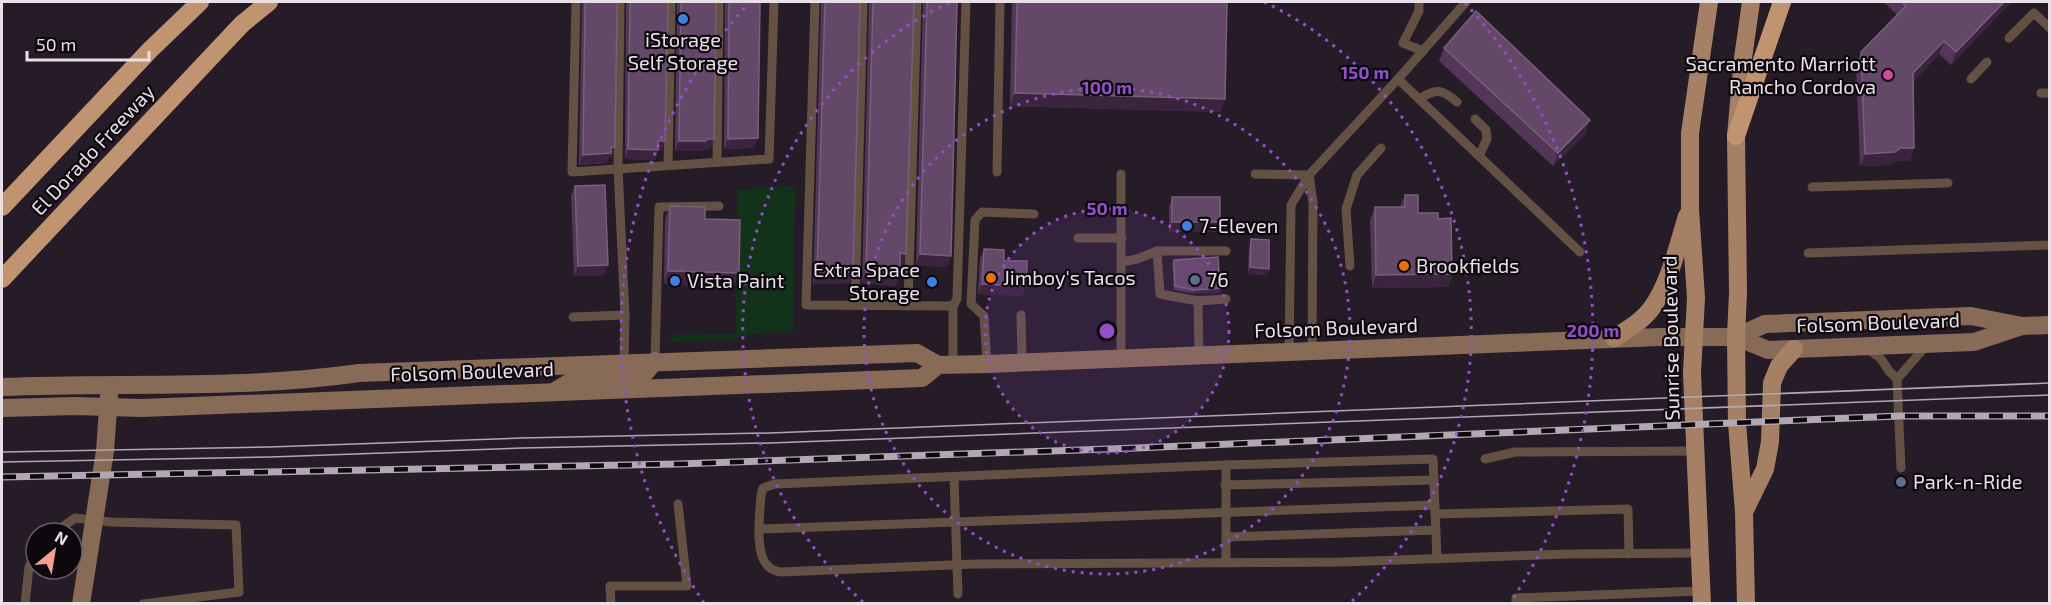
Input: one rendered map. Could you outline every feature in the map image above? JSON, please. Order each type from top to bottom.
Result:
[{"type":"highway","name":"El Dorado Freeway","points":[[2,207],[158,42],[200,2]]},
{"type":"highway","name":"El Dorado Freeway","points":[[2,279],[242,24],[269,2]]},
{"type":"highway","points":[[1736,136],[1782,2]]},
{"type":"main road","name":"Sunrise Boulevard","points":[[1701,597],[1692,373],[1696,298],[1690,209],[1690,133],[1708,2]]},
{"type":"main road","points":[[1746,603],[1744,512],[1737,423],[1736,136],[1751,2]]},
{"type":"main road","points":[[1614,338],[1651,310],[1662,289],[1690,209]]},
{"type":"main road","name":"Folsom Boulevard","points":[[655,361],[917,353],[946,365],[987,364],[1614,338],[1736,337],[1765,324],[1971,316],[2022,326],[2049,325]]},
{"type":"main road","name":"Folsom Boulevard","points":[[1736,337],[1768,350],[1929,344],[1974,342],[2022,326]]},
{"type":"main road","points":[[1744,512],[1765,469],[1770,442],[1772,383],[1779,366],[1794,349]]},
{"type":"main road","points":[[556,391],[577,378],[619,369],[644,374],[655,361]]},
{"type":"main road","name":"Folsom Boulevard","points":[[2,408],[73,406],[142,408],[922,378],[946,365]]},
{"type":"main road","name":"Folsom Boulevard","points":[[2,387],[320,379],[359,373],[619,369]]},
{"type":"main road","points":[[81,603],[105,451],[109,385]]},
{"type":"lane","points":[[576,2],[572,172],[769,159],[774,2]]},
{"type":"lane","points":[[619,369],[625,315],[618,168],[620,2]]},
{"type":"lane","points":[[668,165],[671,2]]},
{"type":"lane","points":[[717,162],[719,2]]},
{"type":"lane","points":[[815,2],[806,305],[953,306]]},
{"type":"lane","points":[[855,305],[863,2]]},
{"type":"lane","points":[[908,306],[917,2]]},
{"type":"lane","points":[[946,365],[953,306],[958,292],[966,2]]},
{"type":"lane","points":[[997,172],[1000,2]]},
{"type":"lane","points":[[1419,2],[1419,11],[1403,43],[1423,51]]},
{"type":"lane","points":[[1289,353],[1291,205],[1309,176],[1466,2]]},
{"type":"lane","points":[[2009,38],[2034,13],[2049,28]]},
{"type":"lane","points":[[1971,79],[1987,62]]},
{"type":"lane","points":[[1398,79],[1580,252]]},
{"type":"lane","points":[[1419,99],[1437,91],[1446,92],[1457,102]]},
{"type":"lane","points":[[1475,118],[1486,130],[1487,139],[1479,156]]},
{"type":"lane","points":[[1350,266],[1346,209],[1356,176],[1381,148]]},
{"type":"lane","points":[[1120,359],[1121,174]]},
{"type":"lane","points":[[1255,174],[1309,176]]},
{"type":"lane","points":[[1309,176],[1313,202],[1312,352]]},
{"type":"lane","points":[[1812,187],[1948,183]]},
{"type":"lane","points":[[655,361],[659,207],[719,206]]},
{"type":"lane","points":[[987,364],[984,316],[971,304],[976,216],[982,212],[1034,214]]},
{"type":"lane","points":[[1078,238],[1122,238]]},
{"type":"lane","points":[[1808,253],[2049,245]]},
{"type":"lane","points":[[1122,262],[1157,251],[1226,251]]},
{"type":"lane","points":[[1157,251],[1160,294],[1198,301],[1226,299]]},
{"type":"lane","points":[[1198,301],[1199,356]]},
{"type":"lane","points":[[573,317],[625,315]]},
{"type":"lane","points":[[1021,315],[1022,363]]},
{"type":"lane","points":[[1900,468],[1898,379],[1929,344]]},
{"type":"lane","points":[[1863,346],[1881,359],[1898,379]]},
{"type":"lane","points":[[1485,459],[1515,452],[1695,451]]},
{"type":"lane","points":[[1437,559],[1433,459],[1226,465],[775,484],[763,488],[760,495],[759,546],[763,560],[769,568],[780,572],[957,565],[1226,563],[1437,559],[1629,554],[1700,554]]},
{"type":"lane","points":[[1226,465],[1226,563]]},
{"type":"lane","points":[[954,477],[958,594]]},
{"type":"lane","points":[[1225,485],[1434,480]]},
{"type":"lane","points":[[611,603],[610,586],[687,586],[678,504]]},
{"type":"lane","points":[[760,529],[1227,511],[1628,509],[1629,554]]},
{"type":"lane","points":[[71,521],[75,518],[111,522],[236,525],[240,592],[203,600],[149,603]]},
{"type":"lane","points":[[1227,537],[1436,530]]},
{"type":"lane","points":[[25,603],[27,581]]},
{"type":"lane","points":[[1516,603],[1516,598],[1701,597]]},
{"type":"green space","points":[[795,186],[793,332],[748,334],[735,339],[671,342],[672,335],[736,334],[737,190]]},
{"type":"building","points":[[585,2],[617,2],[615,148],[611,147],[611,153],[583,155]]},
{"type":"building","points":[[630,2],[668,2],[665,141],[658,141],[658,150],[628,149]]},
{"type":"building","points":[[681,2],[716,2],[714,139],[706,141],[679,141]]},
{"type":"building","points":[[729,2],[760,2],[758,138],[728,139]]},
{"type":"building","points":[[825,2],[860,2],[853,272],[817,273]]},
{"type":"building","points":[[873,2],[914,2],[906,254],[900,253],[900,275],[866,272]]},
{"type":"building","points":[[927,2],[957,2],[951,256],[920,254]]},
{"type":"building","points":[[1017,2],[1227,2],[1225,99],[1015,93]]},
{"type":"building","name":"Sacramento Marriott Rancho Cordova","points":[[1902,2],[2004,2],[1956,52],[1944,41],[1913,73],[1914,148],[1865,154],[1861,52],[1906,6]]},
{"type":"building","points":[[1476,11],[1590,120],[1558,153],[1444,48]]},
{"type":"building","points":[[605,185],[608,265],[578,266],[575,186]]},
{"type":"building","points":[[1405,195],[1418,195],[1418,213],[1438,213],[1438,219],[1451,218],[1452,274],[1376,275],[1375,207],[1405,207]]},
{"type":"building","points":[[1172,197],[1220,197],[1220,222],[1172,222]]},
{"type":"building","points":[[670,206],[705,207],[705,219],[740,220],[739,273],[668,271]]},
{"type":"building","points":[[1251,239],[1269,240],[1269,269],[1250,267]]},
{"type":"building","points":[[984,249],[1004,250],[1004,261],[1027,261],[1026,286],[982,284]]},
{"type":"building","points":[[1218,257],[1220,288],[1194,290],[1175,286],[1174,260]]},
{"type":"tram line","points":[[2,452],[770,433],[2050,383]]},
{"type":"tram line","points":[[2,462],[770,443],[2050,395]]},
{"type":"railway","points":[[2,477],[678,464],[1136,448],[1899,416],[2050,416]]},
{"type":"place","name":"iStorage Self Storage","points":[[683,19]]},
{"type":"place","name":"Sacramento Marriott Rancho Cordova","points":[[1888,75]]},
{"type":"place","name":"7-Eleven","points":[[1187,226]]},
{"type":"place","name":"Brookfields","points":[[1404,266]]},
{"type":"place","name":"Jimboy's Tacos","points":[[991,278]]},
{"type":"place","name":"76","points":[[1195,280]]},
{"type":"place","name":"Vista Paint","points":[[675,281]]},
{"type":"place","name":"Extra Space Storage","points":[[932,282]]},
{"type":"place","name":"Park-n-Ride","points":[[1901,482]]}]
